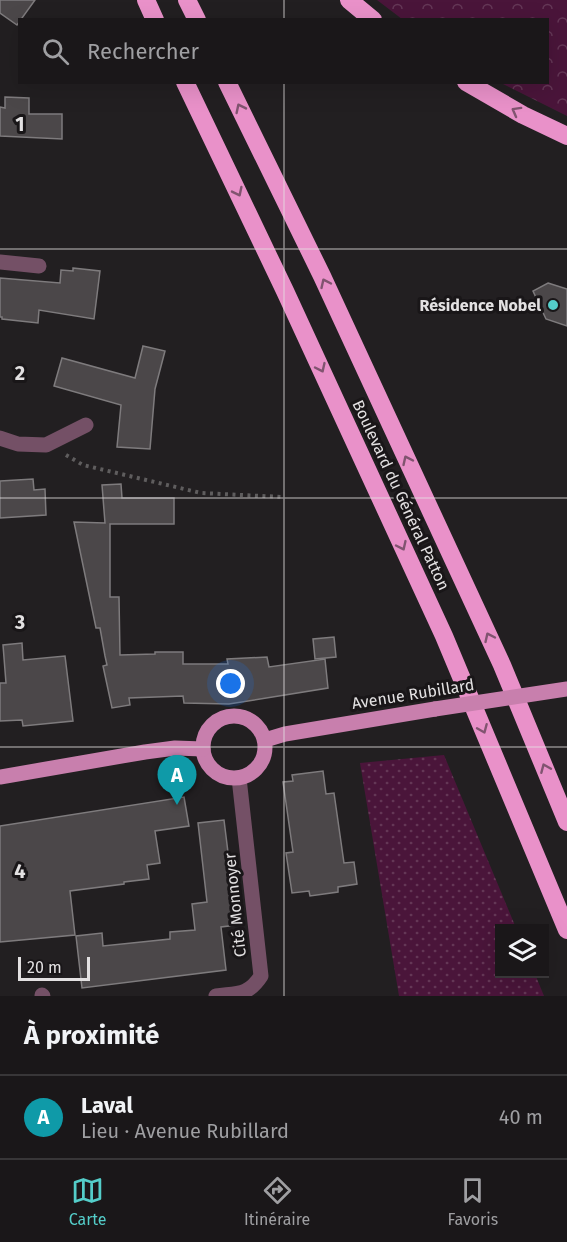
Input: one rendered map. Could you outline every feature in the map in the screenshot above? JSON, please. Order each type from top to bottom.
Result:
[{"type":"highway","points":[[146,0],[154,18]]},
{"type":"highway","points":[[187,0],[196,18]]},
{"type":"highway","points":[[349,0],[371,18]]},
{"type":"highway","name":"Boulevard du Général Patton","points":[[186,84],[285,291],[444,636],[567,930]]},
{"type":"highway","name":"Boulevard du Général Patton","points":[[228,84],[327,287],[497,655],[567,822]]},
{"type":"highway","points":[[469,84],[523,115],[567,136]]},
{"type":"main road","name":"Avenue Rubillard","points":[[265,740],[285,734],[353,722],[567,689]]},
{"type":"main road","points":[[225,717],[245,717],[254,722],[261,730],[265,740],[266,751],[257,769],[239,778],[228,778],[210,768],[202,748],[208,729],[215,721],[225,717]]},
{"type":"main road","points":[[0,777],[155,751],[202,748]]},
{"type":"street","points":[[0,262],[39,266]]},
{"type":"street","points":[[0,438],[18,444],[46,445],[86,425]]},
{"type":"street","name":"Cité Monnoyer","points":[[216,996],[242,993],[254,987],[261,976],[239,778]]},
{"type":"path","points":[[46,445],[83,465],[201,493],[283,496]]},
{"type":"green space","points":[[377,0],[567,0],[567,116],[503,84],[549,84],[549,18],[401,18]]},
{"type":"green space","points":[[444,755],[514,924],[495,924],[495,978],[537,978],[544,996],[399,996],[360,763]]},
{"type":"building","points":[[0,0],[35,0],[22,18],[18,18],[17,25],[0,13]]},
{"type":"building","points":[[5,97],[29,98],[29,114],[62,114],[62,139],[0,136],[0,107],[5,108]]},
{"type":"building","points":[[73,268],[100,271],[94,319],[39,310],[38,323],[0,317],[0,278],[60,283],[61,270],[73,271]]},
{"type":"building","name":"Résidence Nobel","points":[[548,283],[567,289],[567,326],[546,319],[533,291]]},
{"type":"building","points":[[143,346],[165,351],[155,389],[150,449],[117,447],[121,405],[54,386],[62,358],[135,378]]},
{"type":"building","points":[[33,479],[34,490],[45,489],[46,515],[0,518],[0,481]]},
{"type":"building","points":[[121,484],[122,498],[174,498],[174,524],[110,524],[110,597],[119,597],[120,655],[183,652],[183,664],[228,664],[227,659],[267,657],[269,667],[325,659],[328,688],[229,704],[184,703],[183,696],[129,698],[130,705],[112,708],[103,666],[107,665],[100,628],[96,628],[74,522],[105,523],[102,485]]},
{"type":"building","points":[[334,637],[336,657],[315,659],[313,639]]},
{"type":"building","points":[[22,643],[23,660],[65,656],[73,721],[23,726],[22,720],[0,721],[0,683],[6,683],[3,645]]},
{"type":"building","points":[[323,771],[326,794],[334,793],[344,863],[354,862],[357,884],[338,887],[338,892],[310,896],[309,891],[292,893],[286,853],[293,852],[283,782],[293,781],[292,775]]},
{"type":"building","points":[[184,797],[189,826],[155,831],[160,863],[147,865],[149,879],[70,891],[75,935],[0,942],[0,826]]},
{"type":"building","points":[[224,820],[237,925],[221,927],[226,970],[82,988],[76,936],[102,933],[103,946],[170,939],[170,932],[195,930],[192,904],[207,902],[198,823]]},
{"type":"place","name":"Résidence Nobel","points":[[553,305]]},
{"type":"place","name":"Laval","points":[[177,805]]}]
